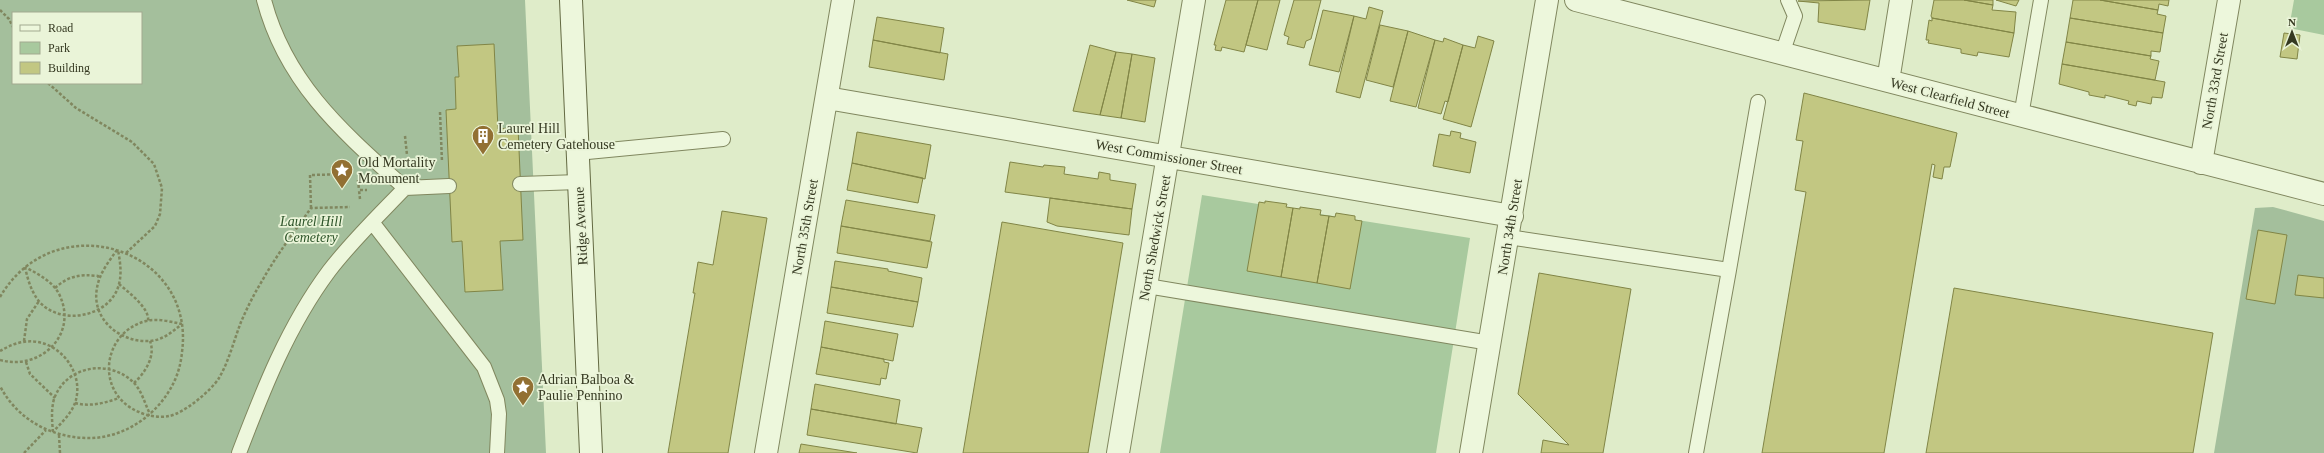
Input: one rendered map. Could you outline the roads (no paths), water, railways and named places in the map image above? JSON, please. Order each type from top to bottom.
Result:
[{"type":"street","name":"Ridge Avenue","points":[[570,0],[591,453]]},
{"type":"street","name":"North 35th Street","points":[[766,453],[843,0]]},
{"type":"street","name":"North Shedwick Street","points":[[1118,453],[1169,157],[1194,0]]},
{"type":"street","name":"North 34th Street","points":[[1471,453],[1512,216],[1547,0]]},
{"type":"street","name":"West Clearfield Street","points":[[1576,0],[2324,194]]},
{"type":"street","points":[[1888,81],[1901,0]]},
{"type":"street","name":"North 33rd Street","points":[[2201,163],[2229,0]]},
{"type":"street","name":"West Commissioner Street","points":[[827,98],[1512,216]]},
{"type":"lane","points":[[264,0],[284,52],[306,89],[344,132],[405,188]]},
{"type":"lane","points":[[1782,54],[1795,16],[1788,0]]},
{"type":"lane","points":[[2021,116],[2041,0]]},
{"type":"lane","points":[[1696,453],[1758,102]]},
{"type":"lane","points":[[577,153],[723,139]]},
{"type":"lane","points":[[520,184],[579,182]]},
{"type":"lane","points":[[239,453],[272,371],[300,317],[329,272],[372,222],[405,188],[446,186]]},
{"type":"lane","points":[[372,222],[484,367],[497,400],[499,414],[497,453]]},
{"type":"lane","points":[[1508,237],[1729,270]]},
{"type":"lane","points":[[1147,286],[1490,343]]},
{"type":"place","name":"Laurel Hill Cemetery Gatehouse","points":[[483,156]]},
{"type":"place","name":"Old Mortality Monument","points":[[342,190]]},
{"type":"place","name":"Adrian Balboa & Paulie Pennino","points":[[523,406]]},
{"type":"park label","name":"Laurel Hill Cemetery","points":[[311,230]]}]
